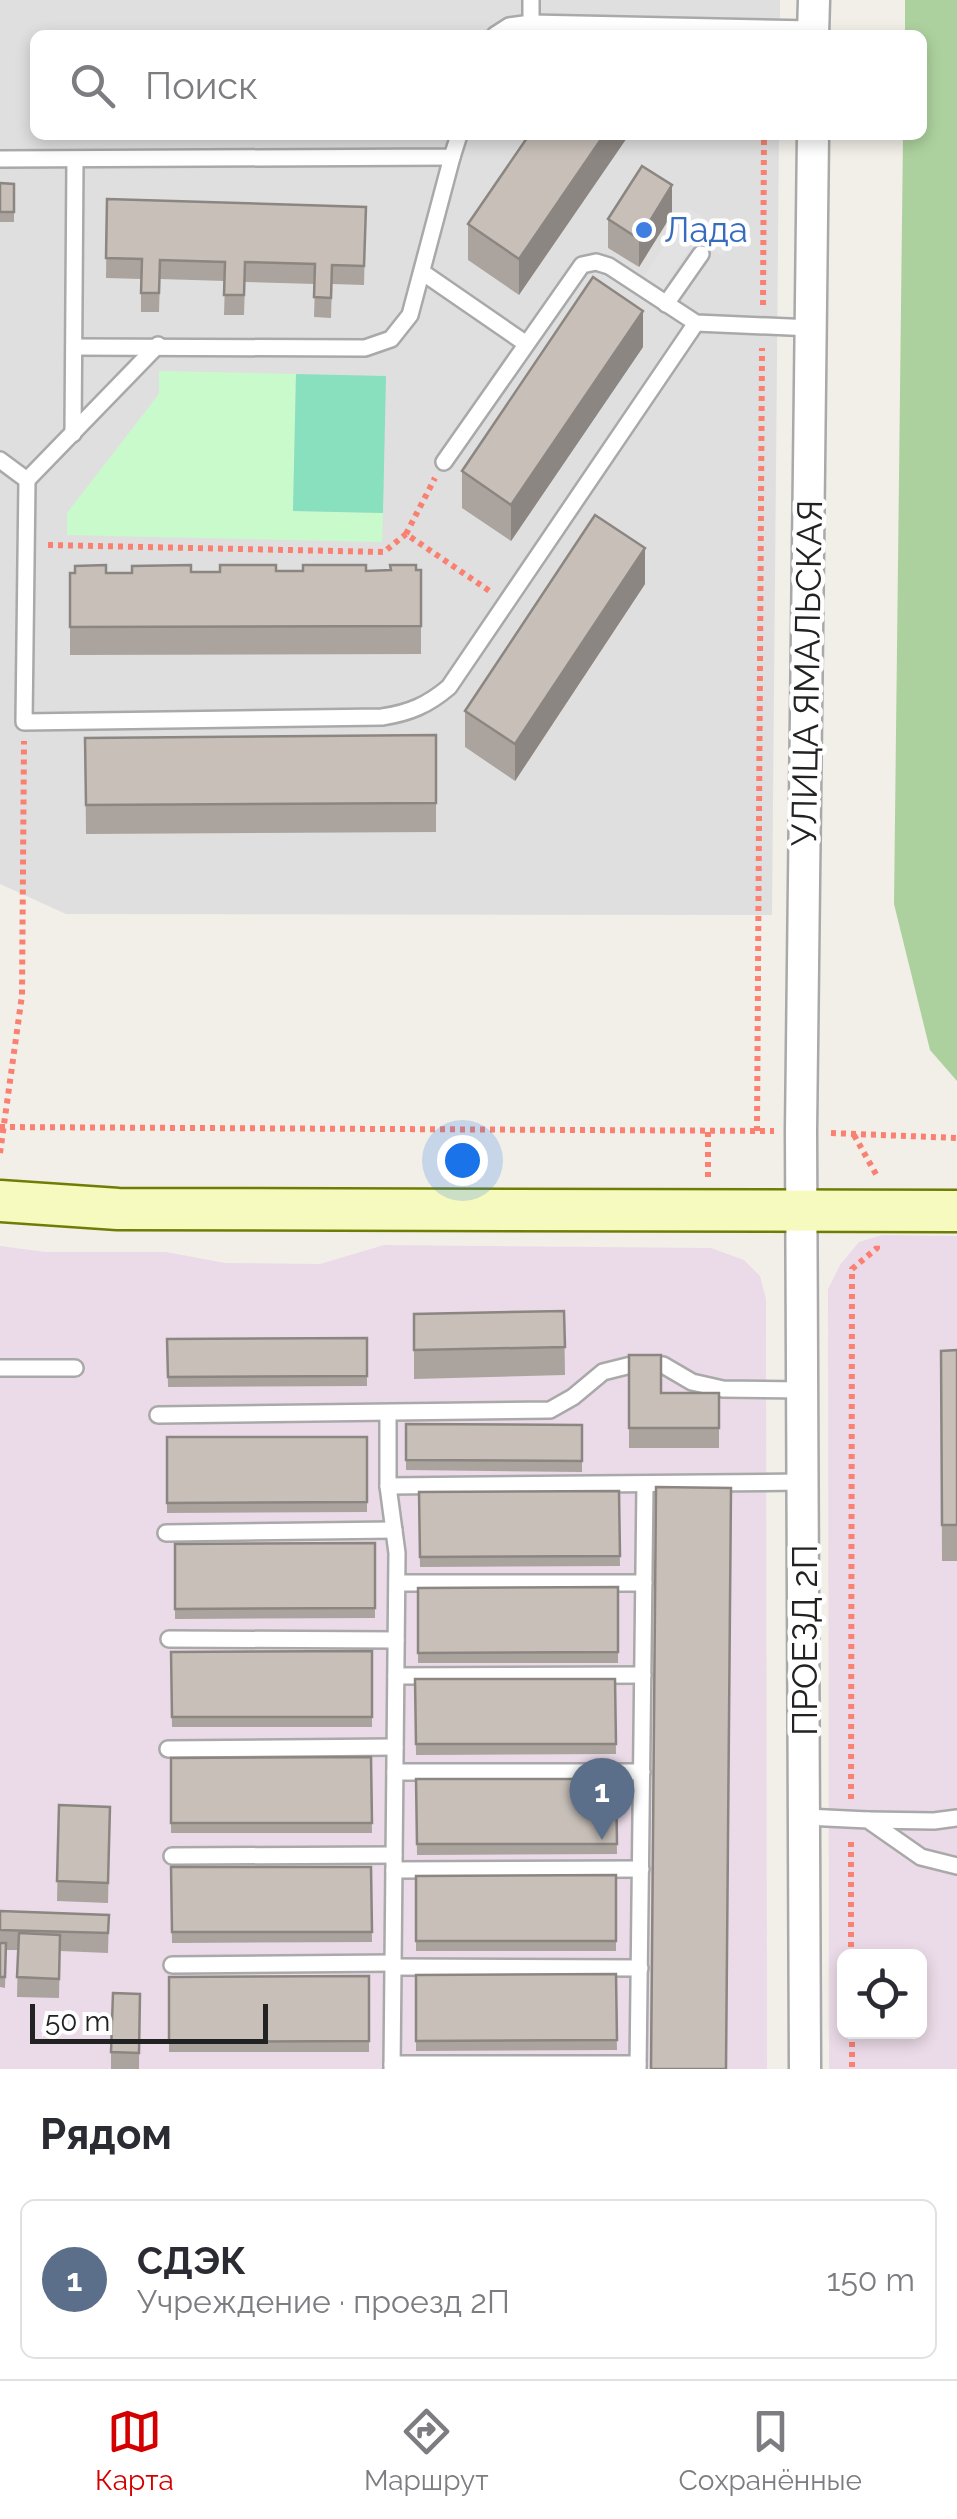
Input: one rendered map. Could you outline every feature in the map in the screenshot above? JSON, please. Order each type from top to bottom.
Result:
[{"type":"main road","points":[[0,1201],[118,1209],[957,1211]]},
{"type":"street","name":"УЛИЦА ЯМАЛЬСКАЯ","points":[[803,1210],[800,1132],[813,140]]},
{"type":"street","name":"ПРОЕЗД 2П","points":[[803,1210],[805,2069]]},
{"type":"lane","points":[[531,0],[531,23]]},
{"type":"lane","points":[[503,30],[531,23],[814,21]]},
{"type":"lane","points":[[74,347],[365,348],[390,338],[410,315],[457,140]]},
{"type":"lane","points":[[0,158],[452,157]]},
{"type":"lane","points":[[73,434],[75,160]]},
{"type":"lane","points":[[666,304],[701,254]]},
{"type":"lane","points":[[444,462],[582,264],[596,262],[609,266],[696,323],[812,328]]},
{"type":"lane","points":[[422,272],[526,342]]},
{"type":"lane","points":[[158,345],[28,480],[24,722],[382,717],[407,713],[431,703],[449,687],[696,323]]},
{"type":"lane","points":[[0,460],[28,480]]},
{"type":"lane","points":[[158,1414],[550,1410],[603,1372],[631,1365],[663,1365],[692,1382],[723,1389],[803,1390]]},
{"type":"lane","points":[[0,1368],[75,1368]]},
{"type":"lane","points":[[388,1413],[388,1486],[397,1583],[392,2067],[638,2067],[645,1484]]},
{"type":"lane","points":[[388,1486],[804,1482]]},
{"type":"lane","points":[[166,1534],[394,1530]]},
{"type":"lane","points":[[397,1583],[644,1583]]},
{"type":"lane","points":[[169,1640],[396,1640]]},
{"type":"lane","points":[[396,1676],[643,1675]]},
{"type":"lane","points":[[168,1749],[395,1747]]},
{"type":"lane","points":[[395,1772],[642,1772]]},
{"type":"lane","points":[[806,1817],[957,1818]]},
{"type":"lane","points":[[868,1820],[921,1857],[957,1866]]},
{"type":"lane","points":[[172,1856],[641,1869]]},
{"type":"lane","points":[[172,1964],[640,1968]]},
{"type":"path","points":[[2,1128],[757,1132],[764,140]]},
{"type":"path","points":[[26,545],[384,552],[406,534],[444,462]]},
{"type":"path","points":[[406,534],[508,602]]},
{"type":"path","points":[[0,1153],[22,995],[24,722]]},
{"type":"path","points":[[853,1134],[957,1138]]},
{"type":"path","points":[[851,1949],[852,1269]]},
{"type":"path","points":[[852,2039],[852,2069]]},
{"type":"shaded area","points":[[0,0],[780,0],[780,30],[30,30],[30,140],[779,140],[772,915],[66,914],[0,884]]},
{"type":"shaded area","points":[[690,209],[734,238],[722,256],[696,239],[663,289],[644,276]]},
{"type":"shaded area","points":[[882,1235],[957,1236],[957,2069],[829,2069],[828,1289],[840,1265],[859,1242]]},
{"type":"shaded area","points":[[384,1245],[711,1248],[744,1260],[760,1276],[766,1299],[767,2069],[0,2069],[0,1246],[46,1252],[166,1252],[225,1263],[320,1264]]},
{"type":"green space","points":[[905,0],[957,0],[957,1081],[930,1050],[894,904],[903,140],[927,140],[927,30],[905,30]]},
{"type":"green space","points":[[159,371],[296,374],[293,511],[383,513],[382,542],[67,535],[67,513],[159,394]]},
{"type":"green space","points":[[296,374],[386,376],[383,513],[293,511]]},
{"type":"building","points":[[526,140],[601,140],[519,259],[468,224]]},
{"type":"building","points":[[642,166],[672,185],[639,239],[608,219]]},
{"type":"building","points":[[0,183],[14,184],[14,212],[0,212]]},
{"type":"building","points":[[107,199],[366,207],[364,266],[332,265],[331,298],[314,297],[315,264],[245,262],[244,295],[224,295],[225,262],[160,260],[159,293],[141,293],[142,259],[106,258]]},
{"type":"building","points":[[593,277],[643,311],[511,505],[462,471]]},
{"type":"building","points":[[595,515],[645,548],[515,744],[465,711]]},
{"type":"building","points":[[106,565],[106,573],[132,573],[132,566],[191,565],[191,572],[220,572],[220,565],[276,565],[276,571],[303,571],[303,565],[366,565],[366,571],[391,570],[390,565],[416,565],[416,570],[421,570],[421,626],[70,627],[70,573],[75,573],[75,566]]},
{"type":"building","points":[[436,735],[436,803],[86,805],[85,738]]},
{"type":"building","points":[[564,1311],[565,1347],[414,1350],[414,1314]]},
{"type":"building","points":[[367,1338],[367,1376],[168,1377],[167,1339]]},
{"type":"building","points":[[957,1350],[957,1525],[942,1525],[941,1351]]},
{"type":"building","points":[[629,1355],[661,1355],[661,1393],[719,1393],[719,1428],[629,1428]]},
{"type":"building","points":[[406,1424],[582,1425],[582,1461],[406,1460]]},
{"type":"building","points":[[167,1437],[367,1437],[367,1502],[167,1503]]},
{"type":"building","points":[[656,1487],[731,1488],[726,2069],[651,2069]]},
{"type":"building","points":[[619,1491],[620,1556],[420,1557],[419,1492]]},
{"type":"building","points":[[375,1543],[375,1608],[175,1609],[175,1544]]},
{"type":"building","points":[[618,1587],[618,1652],[418,1653],[418,1588]]},
{"type":"building","points":[[372,1651],[372,1717],[172,1717],[171,1652]]},
{"type":"building","points":[[415,1679],[615,1679],[616,1744],[416,1744]]},
{"type":"building","points":[[371,1757],[372,1823],[171,1823],[171,1758]]},
{"type":"building","points":[[416,1779],[616,1779],[617,1844],[417,1844]]},
{"type":"building","points":[[59,1805],[110,1807],[108,1883],[57,1881]]},
{"type":"building","points":[[171,1867],[371,1867],[372,1932],[172,1932]]},
{"type":"building","points":[[616,1875],[616,1941],[416,1941],[416,1876]]},
{"type":"building","points":[[0,1911],[109,1915],[108,1933],[0,1930]]},
{"type":"building","points":[[19,1933],[60,1935],[59,1979],[17,1977]]},
{"type":"building","points":[[0,1943],[6,1943],[5,1977],[0,1977]]},
{"type":"building","points":[[616,1974],[617,2040],[416,2041],[416,1975]]},
{"type":"building","points":[[369,1976],[369,2041],[169,2042],[169,1977]]},
{"type":"building","points":[[113,1993],[140,1994],[139,2053],[111,2052]]},
{"type":"place","name":"Лада","points":[[644,230]]},
{"type":"place","name":"СДЭК","points":[[602,1840]]}]
